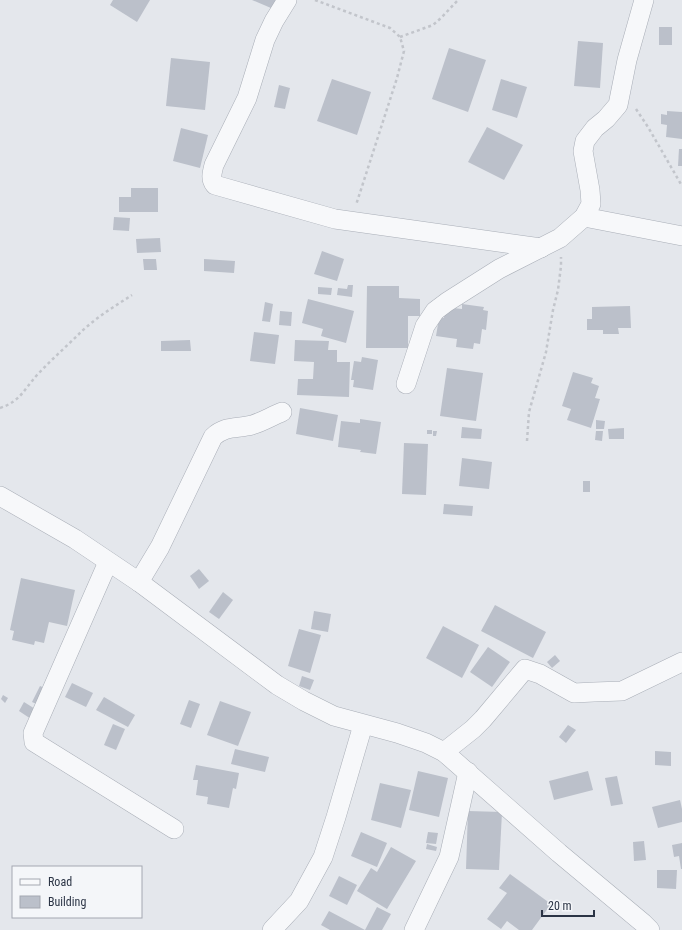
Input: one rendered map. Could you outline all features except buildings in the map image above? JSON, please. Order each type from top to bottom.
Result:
[{"type":"street","points":[[287,0],[274,21],[265,40],[247,98],[214,165],[212,175],[213,181],[216,185],[335,219],[541,248]]},
{"type":"street","points":[[406,384],[425,326],[435,311],[500,269],[560,238],[584,217],[591,204],[583,151],[585,141],[595,128],[606,119],[618,105],[627,60],[644,0]]},
{"type":"street","points":[[584,217],[682,236]]},
{"type":"street","points":[[139,582],[160,547],[213,437],[219,431],[252,425],[282,412]]},
{"type":"street","points":[[0,496],[75,540],[139,582],[276,685],[304,702],[334,716],[397,733],[426,743],[444,752],[650,930]]},
{"type":"street","points":[[108,562],[33,733],[34,742],[174,829]]},
{"type":"street","points":[[444,752],[483,719],[525,669],[540,674],[574,693],[622,691],[682,662]]},
{"type":"street","points":[[272,930],[299,901],[323,857],[363,725]]},
{"type":"street","points":[[414,930],[449,857],[468,772]]},
{"type":"path","points":[[315,0],[390,28],[400,37],[404,51],[397,78],[351,221]]},
{"type":"path","points":[[400,37],[433,25],[458,0]]},
{"type":"path","points":[[621,90],[641,116],[682,186]]},
{"type":"path","points":[[527,441],[529,412],[546,352],[558,290],[561,266],[560,238]]},
{"type":"path","points":[[0,408],[19,398],[37,375],[84,330],[132,294]]}]
